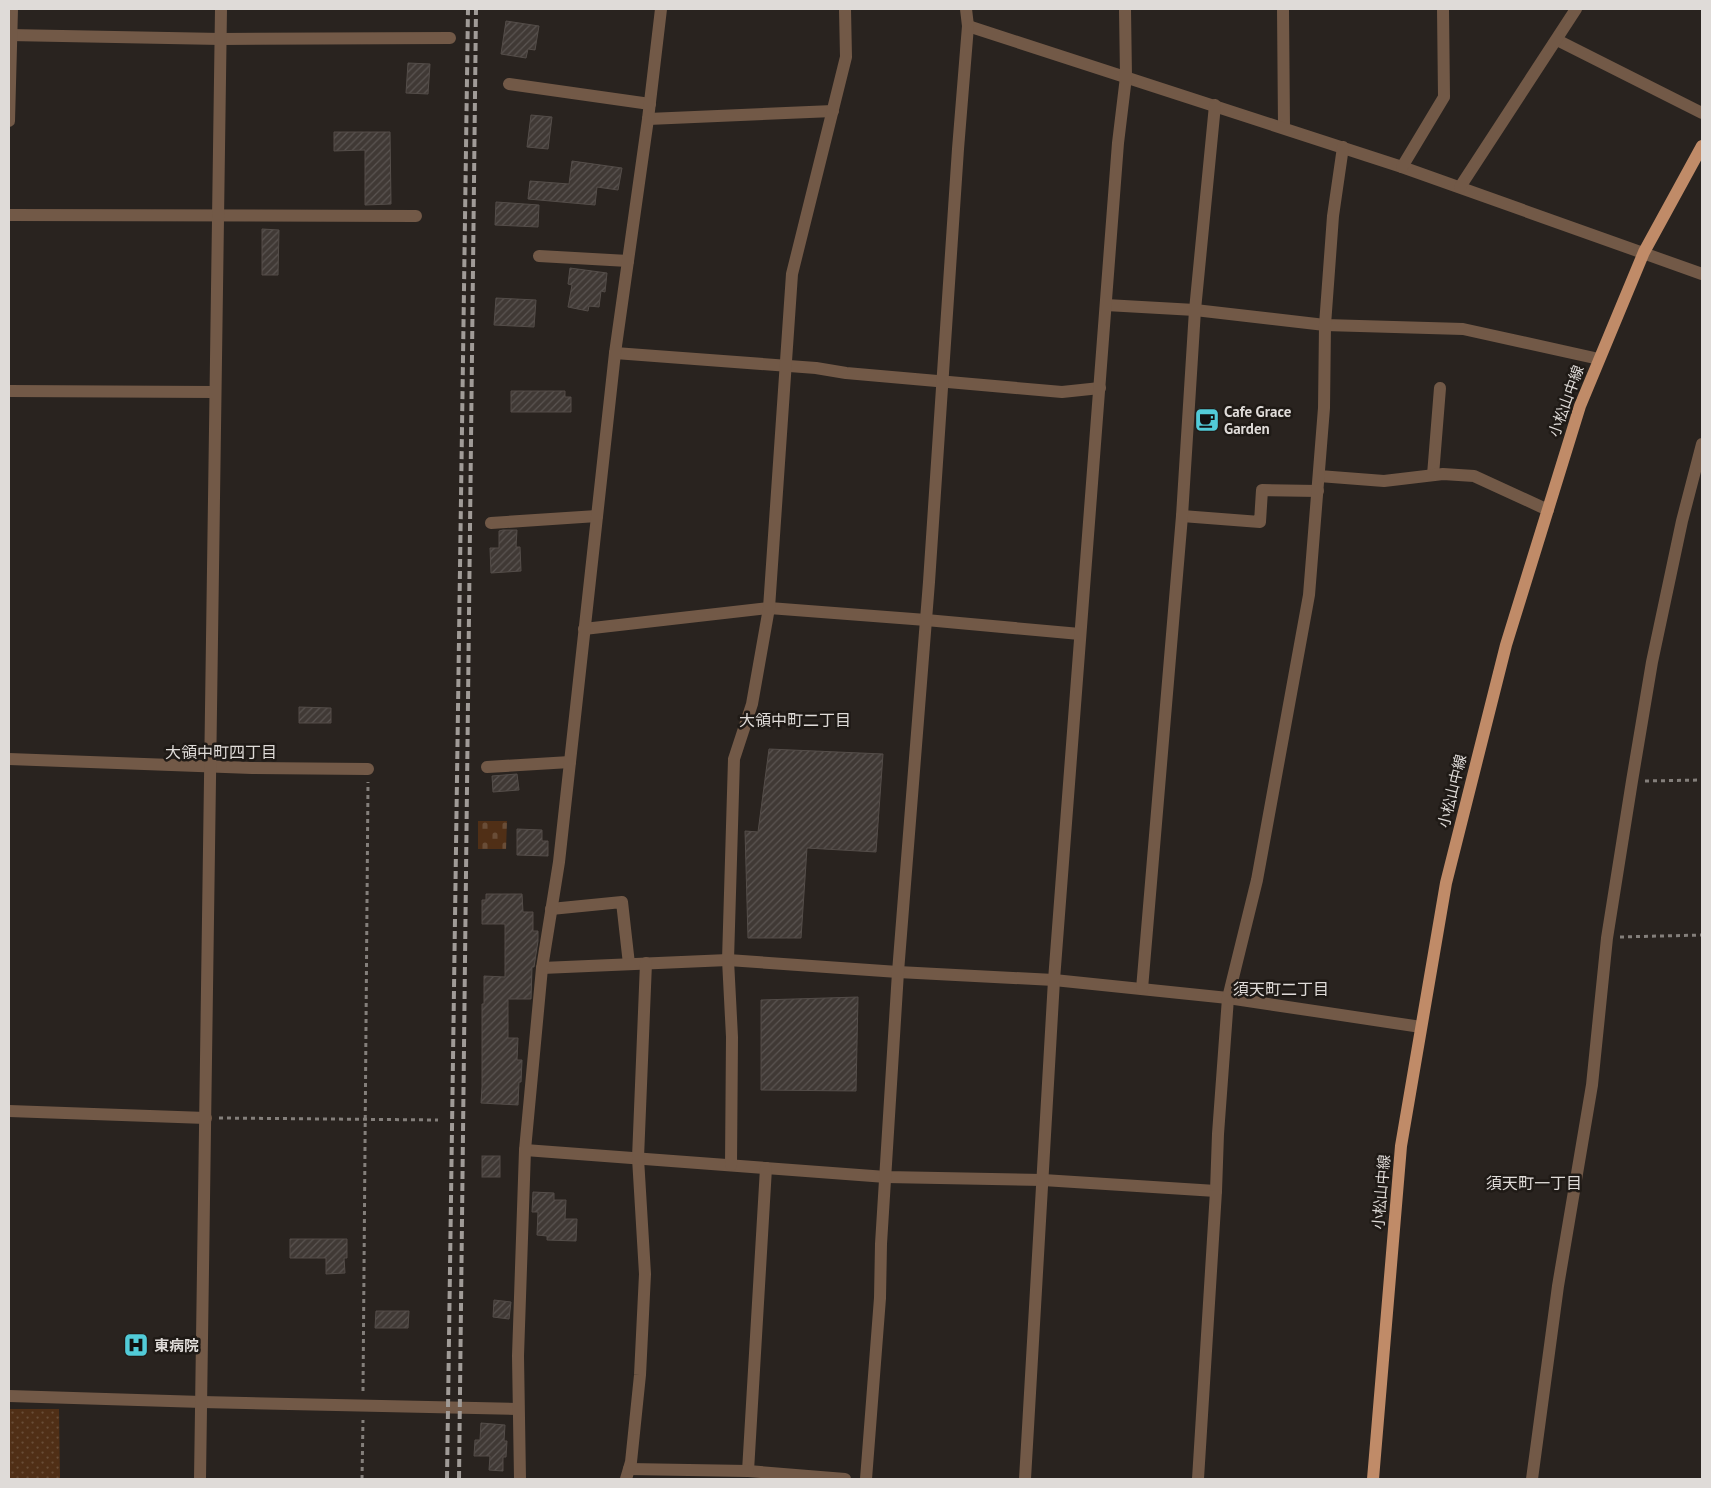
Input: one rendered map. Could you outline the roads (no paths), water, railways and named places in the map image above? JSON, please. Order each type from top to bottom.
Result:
[{"type":"main road","name":"小松山中線","points":[[1373,1479],[1401,1146],[1446,883],[1506,645],[1580,406],[1644,252],[1702,146]]},
{"type":"street","points":[[9,121],[12,9]]},
{"type":"street","points":[[200,1479],[221,9]]},
{"type":"street","points":[[520,1479],[518,1356],[525,1150],[542,968],[559,862],[615,353],[648,119],[661,9]]},
{"type":"street","points":[[732,1165],[732,1037],[728,960],[734,759],[752,704],[769,608],[792,274],[846,57],[845,9]]},
{"type":"street","points":[[866,1479],[880,1298],[881,1244],[898,972],[926,620],[968,26],[966,9]]},
{"type":"street","points":[[1025,1479],[1054,980],[1118,143],[1126,77],[1125,9]]},
{"type":"street","points":[[1283,9],[1284,127]]},
{"type":"street","points":[[1402,167],[1444,97],[1444,9]]},
{"type":"street","points":[[1460,187],[1576,9]]},
{"type":"street","points":[[968,26],[1284,127],[1460,187],[1702,274]]},
{"type":"street","points":[[10,35],[221,39],[450,38]]},
{"type":"street","points":[[1557,40],[1702,114]]},
{"type":"street","points":[[509,84],[650,104]]},
{"type":"street","points":[[1142,989],[1182,516],[1195,310],[1215,105]]},
{"type":"street","points":[[648,119],[833,111]]},
{"type":"street","points":[[1198,1479],[1218,1134],[1228,998],[1257,880],[1309,594],[1324,408],[1325,325],[1333,216],[1343,147]]},
{"type":"street","points":[[9,215],[416,216]]},
{"type":"street","points":[[539,256],[628,261]]},
{"type":"street","points":[[1106,304],[1195,310],[1325,325],[1463,329],[1599,359]]},
{"type":"street","points":[[615,353],[1062,392],[1100,388]]},
{"type":"street","points":[[1433,475],[1440,388]]},
{"type":"street","points":[[9,391],[215,392]]},
{"type":"street","points":[[1532,1479],[1558,1286],[1592,1085],[1607,938],[1632,781],[1652,662],[1682,521],[1702,444]]},
{"type":"street","points":[[1319,476],[1384,481],[1443,474],[1474,476],[1548,510]]},
{"type":"street","points":[[1182,516],[1260,522],[1262,490],[1318,491]]},
{"type":"street","points":[[491,523],[597,516]]},
{"type":"street","points":[[584,629],[769,608],[1080,634]]},
{"type":"street","points":[[9,760],[210,765],[252,768],[368,769]]},
{"type":"street","points":[[487,767],[570,762]]},
{"type":"street","points":[[551,909],[622,902],[629,964]]},
{"type":"street","points":[[542,968],[728,960],[898,972],[1054,980],[1228,998],[1421,1027]]},
{"type":"street","points":[[646,964],[638,1158],[645,1274],[640,1375],[627,1474],[748,1471],[846,1479]]},
{"type":"street","points":[[9,1111],[206,1118]]},
{"type":"street","points":[[525,1150],[886,1176],[1043,1180],[1216,1191]]},
{"type":"street","points":[[748,1471],[766,1168]]},
{"type":"street","points":[[9,1396],[518,1409]]},
{"type":"railway","points":[[447,1479],[468,9]]},
{"type":"railway","points":[[459,1479],[476,9]]},
{"type":"place","name":"Cafe Grace Garden","points":[[1207,420]]},
{"type":"place","name":"東病院","points":[[136,1345]]},
{"type":"district","name":"大領中町二丁目","points":[[795,720]]},
{"type":"district","name":"大領中町四丁目","points":[[221,752]]},
{"type":"district","name":"須天町二丁目","points":[[1281,989]]},
{"type":"district","name":"須天町一丁目","points":[[1534,1183]]}]
